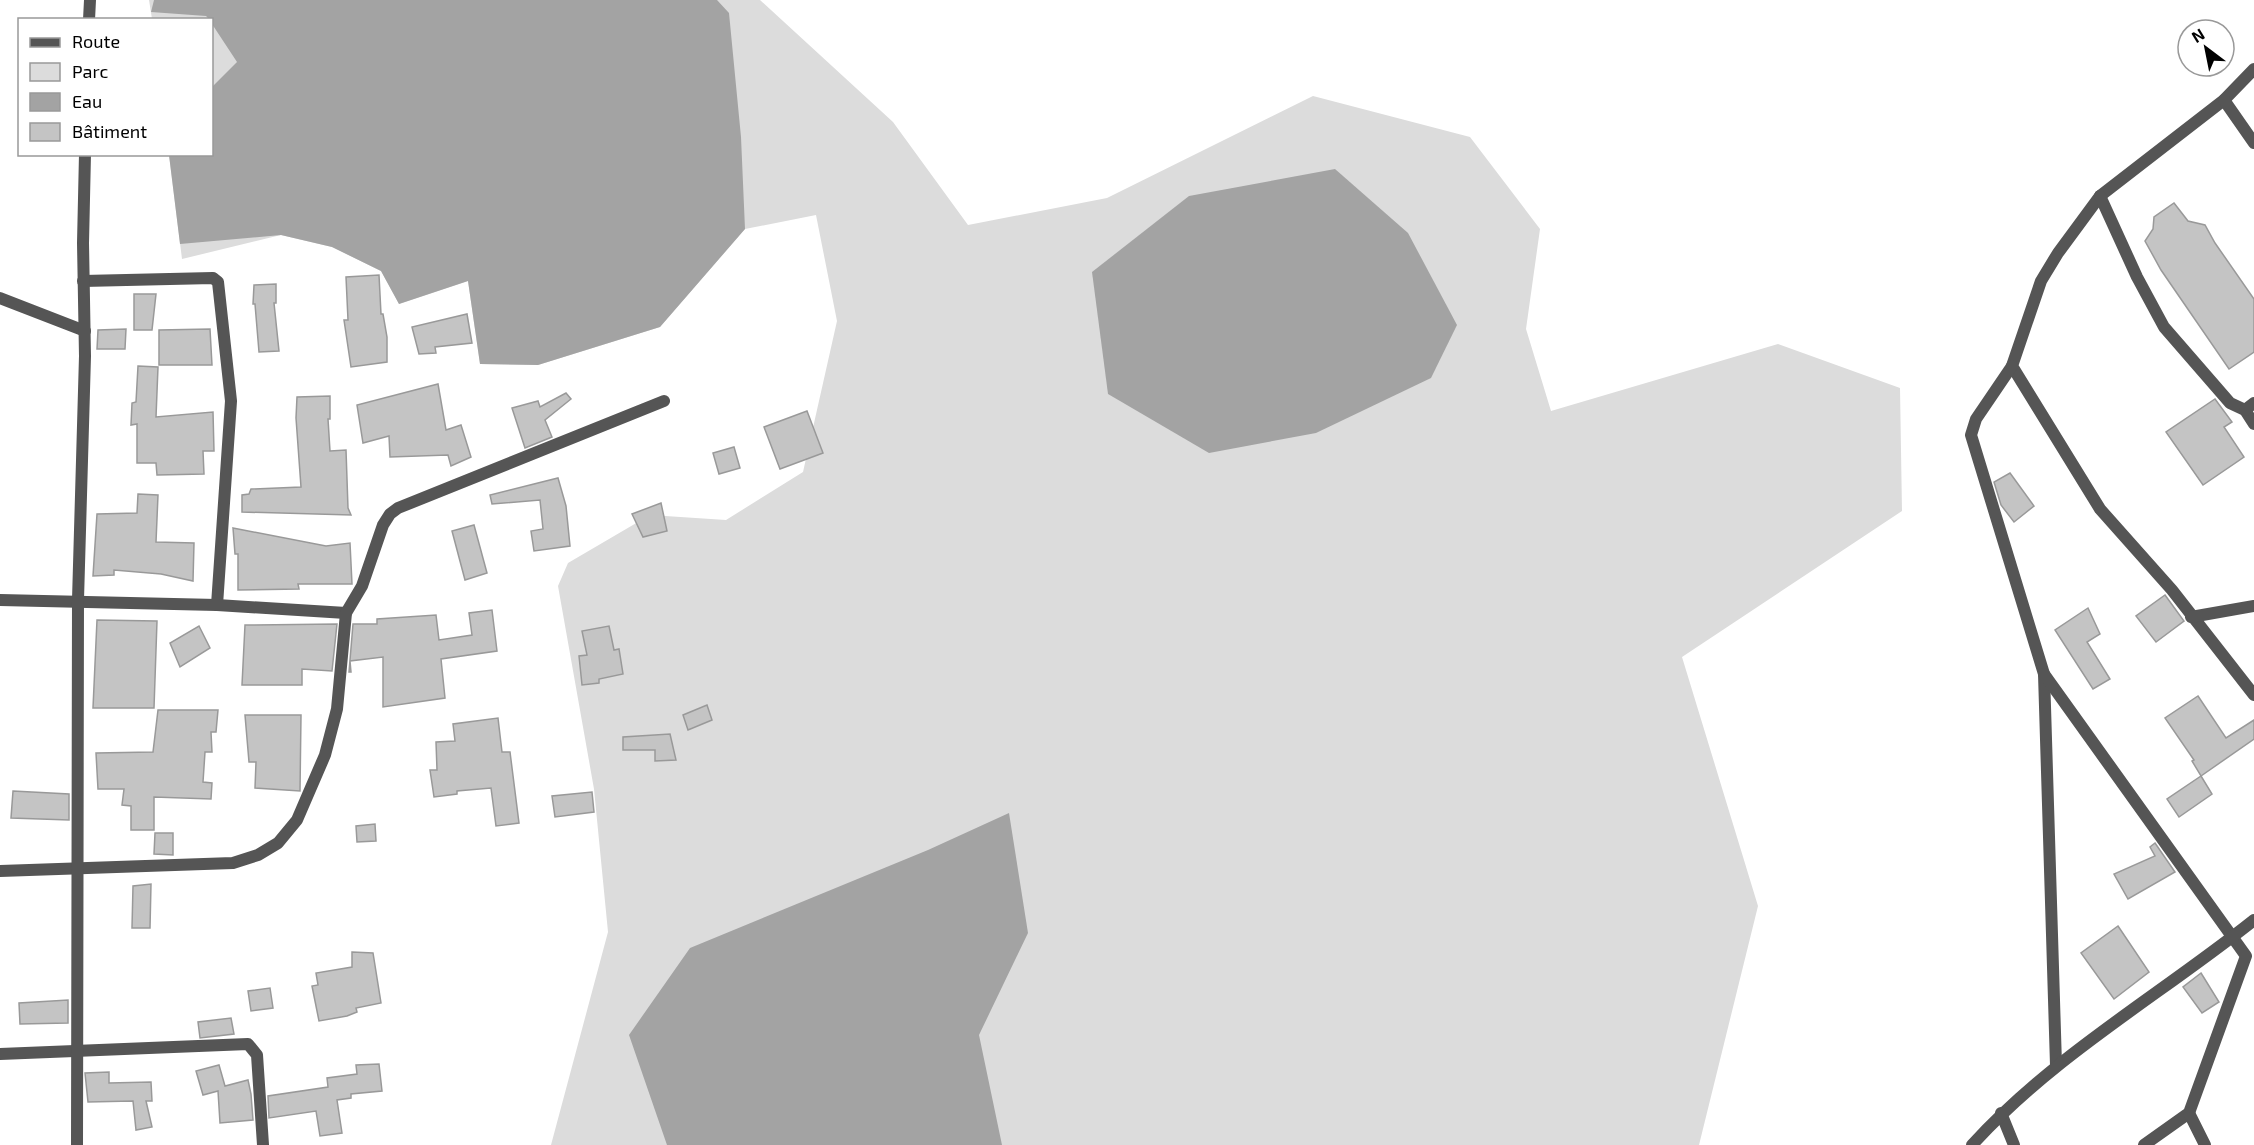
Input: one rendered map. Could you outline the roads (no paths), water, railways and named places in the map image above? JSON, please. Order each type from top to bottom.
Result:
[{"type":"street","points":[[89,18],[90,0]]},
{"type":"street","points":[[2056,1065],[2044,674],[1971,435],[1976,419],[2012,366],[2041,281],[2058,253],[2100,196],[2224,100],[2254,69]]},
{"type":"street","points":[[2224,100],[2254,144]]},
{"type":"street","points":[[77,1145],[78,600],[85,331],[83,281],[85,156]]},
{"type":"street","points":[[2100,196],[2137,277],[2164,327],[2230,404],[2249,406],[2254,424]]},
{"type":"street","points":[[83,281],[213,278],[218,282],[231,401],[217,605]]},
{"type":"street","points":[[0,298],[85,331]]},
{"type":"street","points":[[2012,366],[2100,508],[2172,590],[2254,695]]},
{"type":"street","points":[[0,871],[233,863],[258,855],[278,843],[297,820],[325,755],[337,709],[346,613],[362,586],[383,525],[390,514],[398,508],[664,401]]},
{"type":"street","points":[[0,600],[217,605],[346,613]]},
{"type":"street","points":[[2191,617],[2254,606]]},
{"type":"street","points":[[2044,674],[2246,956],[2189,1113],[2144,1145]]},
{"type":"street","points":[[1972,1145],[2001,1113],[2056,1065],[2254,920]]},
{"type":"street","points":[[0,1054],[248,1044],[257,1056],[263,1145]]},
{"type":"street","points":[[2001,1113],[2014,1145]]},
{"type":"street","points":[[2189,1113],[2205,1145]]},
{"type":"water","points":[[154,0],[717,0],[729,13],[741,137],[745,229],[660,327],[538,365],[480,364],[468,281],[399,304],[381,271],[332,247],[281,235],[180,244],[169,156],[213,156],[213,86],[237,62],[213,26],[213,18],[151,12]]},
{"type":"water","points":[[1335,169],[1408,233],[1457,325],[1431,378],[1316,433],[1209,453],[1108,394],[1092,272],[1189,196]]},
{"type":"water","points":[[1009,813],[1028,933],[979,1035],[1002,1145],[667,1145],[629,1035],[690,948],[928,850]]}]
